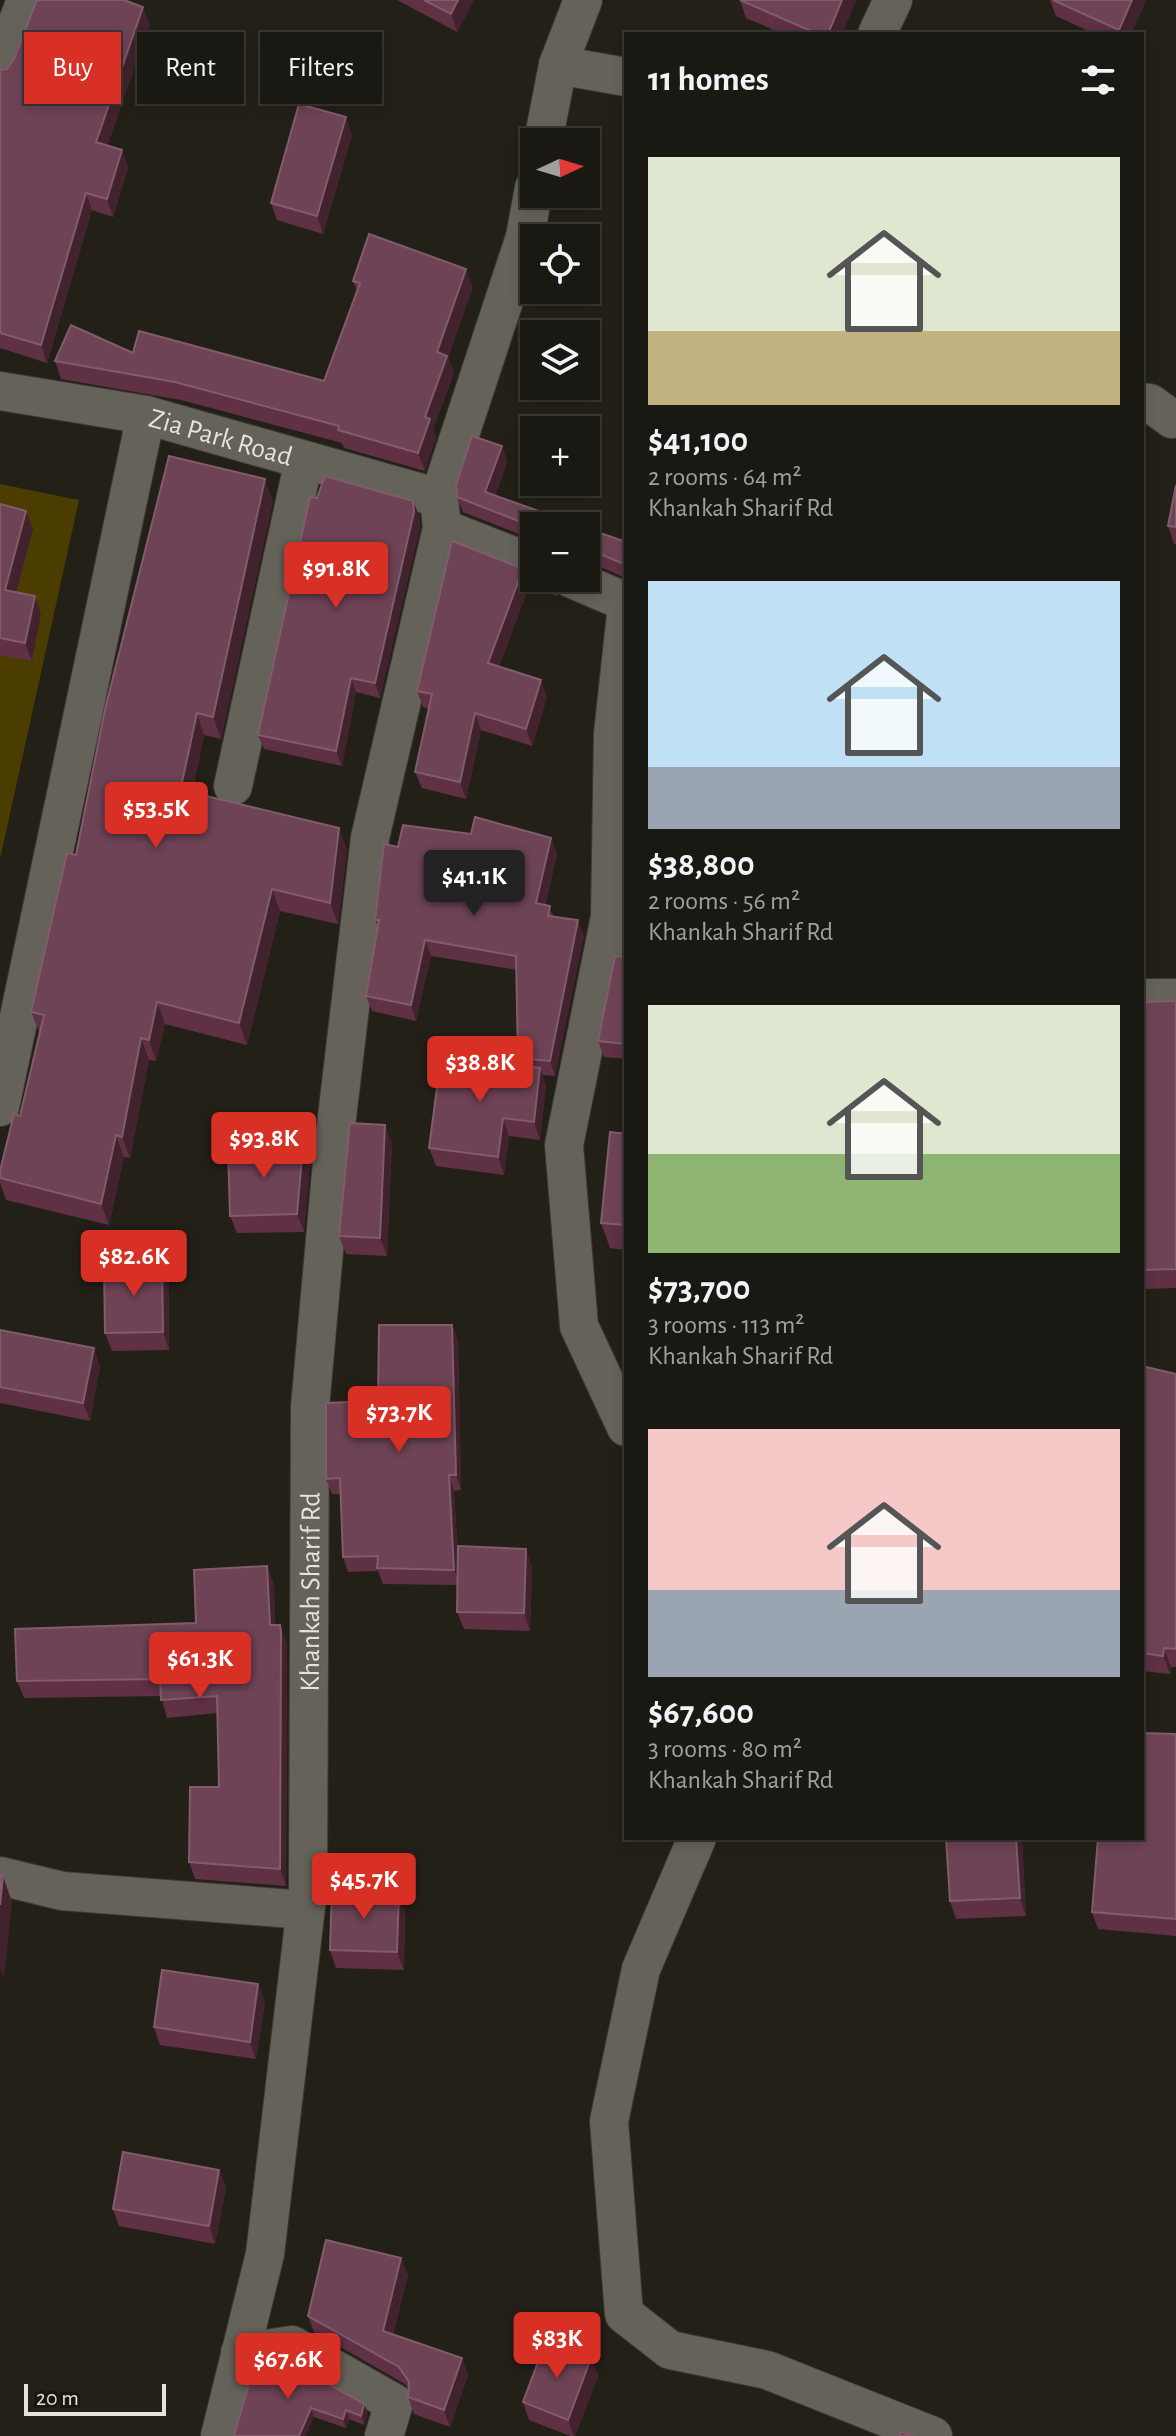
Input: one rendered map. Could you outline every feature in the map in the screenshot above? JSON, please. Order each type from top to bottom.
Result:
[{"type":"street","points":[[0,69],[26,0]]},
{"type":"street","points":[[546,128],[558,65],[583,0]]},
{"type":"street","points":[[878,32],[893,0]]},
{"type":"street","points":[[558,65],[624,77]]},
{"type":"street","name":"Khankah Sharif Rd","points":[[220,2436],[265,2254],[305,1910],[310,1407],[333,1151],[370,838],[440,513],[525,237],[530,208]]},
{"type":"street","name":"Zia Park Road","points":[[0,391],[146,415],[304,460],[440,513],[520,556]]},
{"type":"street","points":[[0,1107],[146,415]]},
{"type":"street","points":[[233,786],[304,460]]},
{"type":"street","points":[[600,591],[624,601]]},
{"type":"street","points":[[624,632],[613,734],[618,920],[564,1145],[579,1326],[624,1423]]},
{"type":"street","points":[[1144,998],[1176,998]]},
{"type":"street","points":[[696,1840],[641,1969],[609,2121],[624,2314],[670,2350],[767,2370],[933,2436]]},
{"type":"street","points":[[0,1876],[62,1891],[305,1910]]},
{"type":"street","points":[[240,2353],[292,2345],[394,2403],[384,2436]]},
{"type":"shaded area","points":[[0,484],[79,500],[0,859]]},
{"type":"building","points":[[37,0],[124,0],[143,7],[121,70],[121,32],[25,32]]},
{"type":"building","points":[[424,0],[458,0],[451,14]]},
{"type":"building","points":[[740,0],[842,0],[829,32],[813,32]]},
{"type":"building","points":[[1053,0],[1132,0],[1119,30]]},
{"type":"building","points":[[24,33],[24,104],[109,104],[96,142],[122,150],[107,199],[86,193],[41,345],[0,333],[0,70],[7,69]]},
{"type":"building","points":[[299,104],[346,117],[317,216],[271,203]]},
{"type":"building","points":[[369,234],[466,269],[437,352],[447,356],[425,417],[430,419],[418,453],[338,430],[339,426],[175,382],[55,361],[71,325],[133,353],[139,331],[324,381],[360,283],[353,281]]},
{"type":"building","points":[[472,436],[502,446],[485,492],[541,512],[520,512],[520,522],[457,497],[456,485]]},
{"type":"building","points":[[169,456],[265,479],[213,717],[197,713],[181,787],[207,791],[206,796],[339,828],[330,903],[272,889],[239,1023],[157,1002],[149,1040],[141,1038],[122,1137],[116,1135],[101,1204],[0,1178],[0,1171],[14,1114],[20,1116],[44,1015],[31,1012],[67,853],[76,855],[105,709]]},
{"type":"building","points":[[325,476],[413,501],[414,512],[375,683],[351,678],[336,751],[258,735],[310,497],[317,498]]},
{"type":"building","points":[[1176,485],[1176,527],[1168,526]]},
{"type":"building","points":[[0,504],[26,511],[5,590],[35,596],[25,643],[0,638]]},
{"type":"building","points":[[600,533],[624,541],[624,564],[600,554]]},
{"type":"building","points":[[452,541],[520,568],[520,577],[488,663],[541,680],[526,729],[475,713],[460,782],[415,772],[432,694],[417,691]]},
{"type":"building","points":[[475,817],[551,838],[536,903],[550,906],[548,916],[578,920],[550,1061],[518,1058],[516,956],[425,940],[411,1005],[366,996],[379,920],[375,920],[384,844],[398,847],[403,825],[471,834]]},
{"type":"building","points":[[615,956],[624,957],[624,1044],[598,1041]]},
{"type":"building","points":[[1176,1001],[1176,1269],[1144,1270],[1144,1002]]},
{"type":"building","points":[[441,1057],[540,1068],[534,1122],[503,1118],[498,1157],[429,1148]]},
{"type":"building","points":[[350,1123],[385,1125],[380,1238],[339,1236]]},
{"type":"building","points":[[610,1132],[624,1134],[624,1225],[601,1223]]},
{"type":"building","points":[[303,1145],[297,1214],[230,1216],[228,1146]]},
{"type":"building","points":[[162,1262],[163,1332],[105,1333],[104,1264]]},
{"type":"building","points":[[379,1325],[452,1325],[456,1475],[449,1475],[454,1570],[377,1568],[378,1556],[343,1557],[340,1478],[326,1479],[326,1403],[378,1401]]},
{"type":"building","points":[[0,1330],[94,1348],[83,1403],[0,1387]]},
{"type":"building","points":[[1144,1366],[1176,1374],[1176,1649],[1164,1648],[1163,1656],[1144,1653]]},
{"type":"building","points":[[458,1546],[526,1549],[524,1613],[457,1612]]},
{"type":"building","points":[[267,1566],[270,1625],[280,1625],[281,1632],[280,1869],[189,1862],[190,1787],[219,1787],[217,1696],[161,1700],[160,1679],[17,1681],[15,1629],[196,1623],[194,1570]]},
{"type":"building","points":[[1144,1733],[1176,1734],[1176,1919],[1092,1912],[1098,1840],[1144,1840]]},
{"type":"building","points":[[946,1840],[1016,1840],[1020,1898],[950,1901]]},
{"type":"building","points":[[0,1875],[3,1876],[0,1905]]},
{"type":"building","points":[[332,1890],[399,1893],[397,1952],[330,1950]]},
{"type":"building","points":[[162,1970],[258,1984],[250,2042],[154,2027]]},
{"type":"building","points":[[123,2152],[219,2170],[209,2226],[113,2209]]},
{"type":"building","points":[[326,2240],[401,2258],[383,2331],[462,2358],[444,2410],[408,2397],[409,2382],[399,2367],[308,2316]]},
{"type":"building","points":[[546,2341],[591,2358],[568,2420],[523,2402]]},
{"type":"building","points":[[284,2359],[364,2404],[361,2416],[346,2410],[343,2419],[311,2408],[299,2436],[234,2436],[255,2363]]}]
